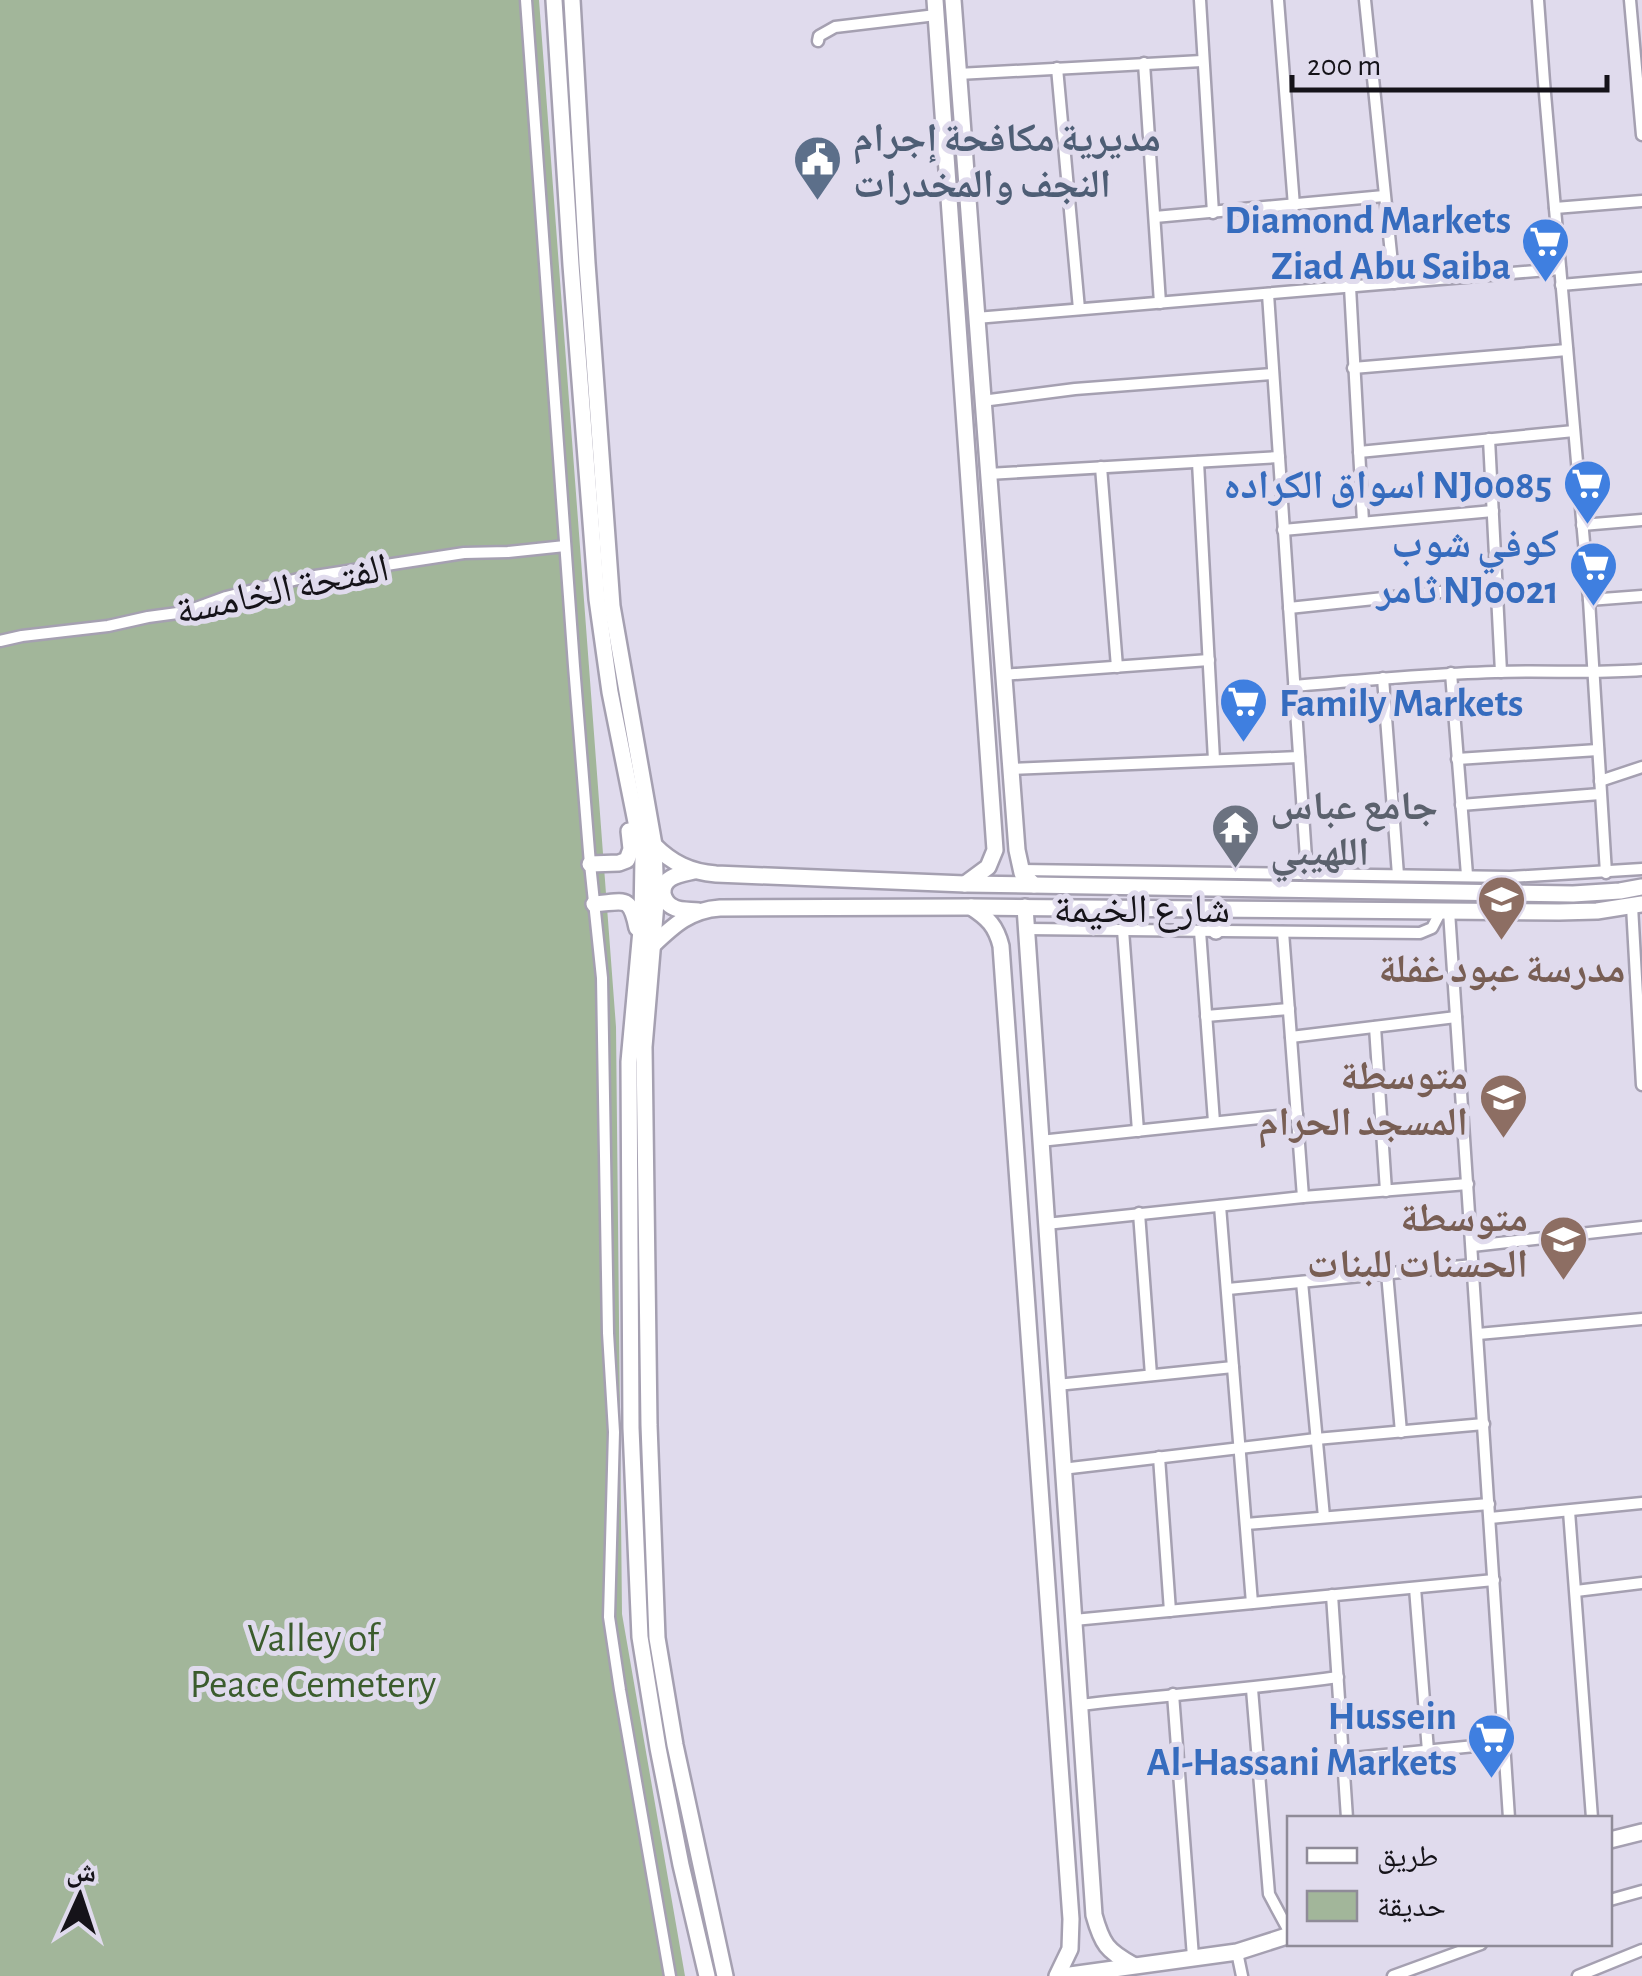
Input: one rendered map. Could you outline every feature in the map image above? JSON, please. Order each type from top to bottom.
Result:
[{"type":"street","points":[[526,0],[565,546],[602,978],[608,1333],[614,1432],[609,1617],[670,1976]]},
{"type":"street","points":[[554,0],[598,599],[610,692],[643,857],[647,945],[637,1101],[630,1428],[640,1637],[665,1787],[707,1976]]},
{"type":"street","points":[[572,0],[612,606],[654,844],[656,903],[647,945]]},
{"type":"street","points":[[953,0],[1010,769],[1020,866],[1034,885]]},
{"type":"street","points":[[1200,0],[1213,212]]},
{"type":"street","points":[[1278,0],[1294,206]]},
{"type":"street","points":[[1364,0],[1394,283]]},
{"type":"street","points":[[1538,0],[1589,600],[1606,873]]},
{"type":"street","points":[[1630,0],[1638,42],[1642,136]]},
{"type":"street","points":[[818,41],[819,36],[835,27],[935,8],[994,830],[994,858],[964,884]]},
{"type":"street","points":[[938,52],[948,57],[957,52]]},
{"type":"street","points":[[958,74],[1202,61]]},
{"type":"street","points":[[1144,63],[1160,303]]},
{"type":"street","points":[[1056,68],[1079,309]]},
{"type":"street","points":[[942,110],[952,103],[960,106]]},
{"type":"street","points":[[1154,218],[1384,196]]},
{"type":"street","points":[[1554,208],[1642,201]]},
{"type":"street","points":[[976,318],[1560,269]]},
{"type":"street","points":[[1562,285],[1642,278]]},
{"type":"street","points":[[1350,287],[1363,522]]},
{"type":"street","points":[[1268,294],[1307,873]]},
{"type":"street","points":[[1353,368],[1567,350]]},
{"type":"street","points":[[982,401],[1075,389],[1273,374]]},
{"type":"street","points":[[1358,452],[1574,431]]},
{"type":"street","points":[[1490,438],[1502,672]]},
{"type":"street","points":[[988,474],[1279,457]]},
{"type":"street","points":[[1198,462],[1214,760]]},
{"type":"street","points":[[1102,468],[1118,667]]},
{"type":"street","points":[[1283,530],[1493,511]]},
{"type":"street","points":[[1582,526],[1642,520]]},
{"type":"street","name":"الفتحة الخامسة","points":[[0,641],[186,612],[226,597],[302,578],[464,554],[565,546]]},
{"type":"street","points":[[1289,608],[1497,586]]},
{"type":"street","points":[[1589,600],[1642,596]]},
{"type":"street","points":[[1002,675],[1209,660]]},
{"type":"street","points":[[1294,686],[1450,674],[1642,670]]},
{"type":"street","points":[[1450,674],[1467,875]]},
{"type":"street","points":[[1383,678],[1398,875]]},
{"type":"street","points":[[1458,759],[1598,750]]},
{"type":"street","points":[[1010,769],[1299,757]]},
{"type":"street","points":[[1600,781],[1642,767]]},
{"type":"street","points":[[1461,805],[1600,794]]},
{"type":"street","points":[[590,864],[619,863],[629,857],[632,803]]},
{"type":"street","name":"شارع الخيمة","points":[[654,844],[674,862],[694,871],[716,874],[964,884],[1330,890],[1418,891],[1510,884],[1573,894],[1642,887]]},
{"type":"street","points":[[994,858],[1002,866],[1467,875],[1510,884],[1642,870]]},
{"type":"street","points":[[694,871],[672,877],[663,892],[673,907],[698,912]]},
{"type":"street","points":[[1330,890],[1341,901],[1334,910]]},
{"type":"street","points":[[1408,910],[1403,900],[1418,891]]},
{"type":"street","points":[[594,904],[628,904],[647,945]]},
{"type":"street","points":[[1637,905],[1642,1080]]},
{"type":"street","name":"شارع الخيمة","points":[[698,912],[720,908],[971,907],[1559,912],[1637,905]]},
{"type":"street","points":[[971,907],[997,930],[1002,963],[1072,1919],[1070,1949],[1060,1976],[1237,1952],[1287,1935]]},
{"type":"street","points":[[1025,907],[1094,1915],[1100,1940],[1112,1954],[1133,1965]]},
{"type":"street","points":[[1214,1122],[1206,1016],[1208,931],[1216,909]]},
{"type":"street","points":[[1026,929],[1424,933],[1445,911]]},
{"type":"street","points":[[1445,911],[1468,1184],[1510,1816]]},
{"type":"street","points":[[647,945],[698,912]]},
{"type":"street","points":[[1123,930],[1138,1131]]},
{"type":"street","points":[[1283,932],[1303,1197]]},
{"type":"street","points":[[1002,963],[1028,960]]},
{"type":"street","points":[[1206,1016],[1289,1009]]},
{"type":"street","points":[[1291,1037],[1456,1017]]},
{"type":"street","points":[[1375,1027],[1386,1190]]},
{"type":"street","points":[[1040,1141],[1297,1114]]},
{"type":"street","points":[[637,1126],[657,1638],[686,1796],[726,1976]]},
{"type":"street","points":[[1046,1224],[1468,1184]]},
{"type":"street","points":[[1220,1206],[1252,1603]]},
{"type":"street","points":[[1139,1213],[1151,1375]]},
{"type":"street","points":[[1472,1246],[1642,1227]]},
{"type":"street","points":[[1228,1289],[1473,1265]]},
{"type":"street","points":[[1386,1274],[1401,1432]]},
{"type":"street","points":[[1302,1282],[1324,1516]]},
{"type":"street","points":[[1478,1334],[1642,1319]]},
{"type":"street","points":[[1058,1393],[1151,1375],[1233,1367]]},
{"type":"street","points":[[1034,1400],[1038,1407],[1052,1409],[1058,1393]]},
{"type":"street","points":[[1062,1466],[1484,1424]]},
{"type":"street","points":[[1039,1467],[1050,1456],[1059,1459],[1062,1466]]},
{"type":"street","points":[[1158,1457],[1170,1611]]},
{"type":"street","points":[[1490,1518],[1642,1503]]},
{"type":"street","points":[[1246,1524],[1489,1504]]},
{"type":"street","points":[[1569,1511],[1592,1816]]},
{"type":"street","points":[[1074,1620],[1494,1580]]},
{"type":"street","points":[[1576,1592],[1642,1583]]},
{"type":"street","points":[[1415,1588],[1428,1750]]},
{"type":"street","points":[[1332,1595],[1348,1816]]},
{"type":"street","points":[[1080,1705],[1338,1676]]},
{"type":"street","points":[[1252,1688],[1269,1894],[1287,1928]]},
{"type":"street","points":[[1173,1694],[1194,1957]]},
{"type":"street","points":[[1344,1759],[1505,1743]]},
{"type":"street","points":[[1612,1840],[1642,1832]]},
{"type":"street","points":[[1612,1899],[1642,1891]]},
{"type":"street","points":[[1072,1919],[1084,1925],[1094,1915]]},
{"type":"street","points":[[1393,1976],[1476,1946]]},
{"type":"street","points":[[1578,1976],[1642,1950]]},
{"type":"street","points":[[1237,1952],[1242,1976]]},
{"type":"green space","name":"Valley of Peace Cemetery","points":[[0,0],[539,0],[616,1027],[622,1614],[685,1976],[0,1976]]},
{"type":"place","name":"مديرية مكافحة إجرام النجف والمخدرات","points":[[818,202]]},
{"type":"place","name":"Diamond Markets Ziad Abu Saiba","points":[[1546,284]]},
{"type":"place","name":"اسواق الكراده NJ0085","points":[[1587,526]]},
{"type":"place","name":"كوفي شوب ثامر NJ0021","points":[[1594,608]]},
{"type":"place","name":"Family Markets","points":[[1244,744]]},
{"type":"place","name":"جامع عباس اللهيبي","points":[[1235,870]]},
{"type":"place","name":"مدرسة عبود غفلة","points":[[1502,942]]},
{"type":"place","name":"متوسطة المسجد الحرام","points":[[1503,1140]]},
{"type":"place","name":"متوسطة الحسنات للبنات","points":[[1563,1282]]},
{"type":"place","name":"Hussein Al-Hassani Markets","points":[[1492,1780]]}]
